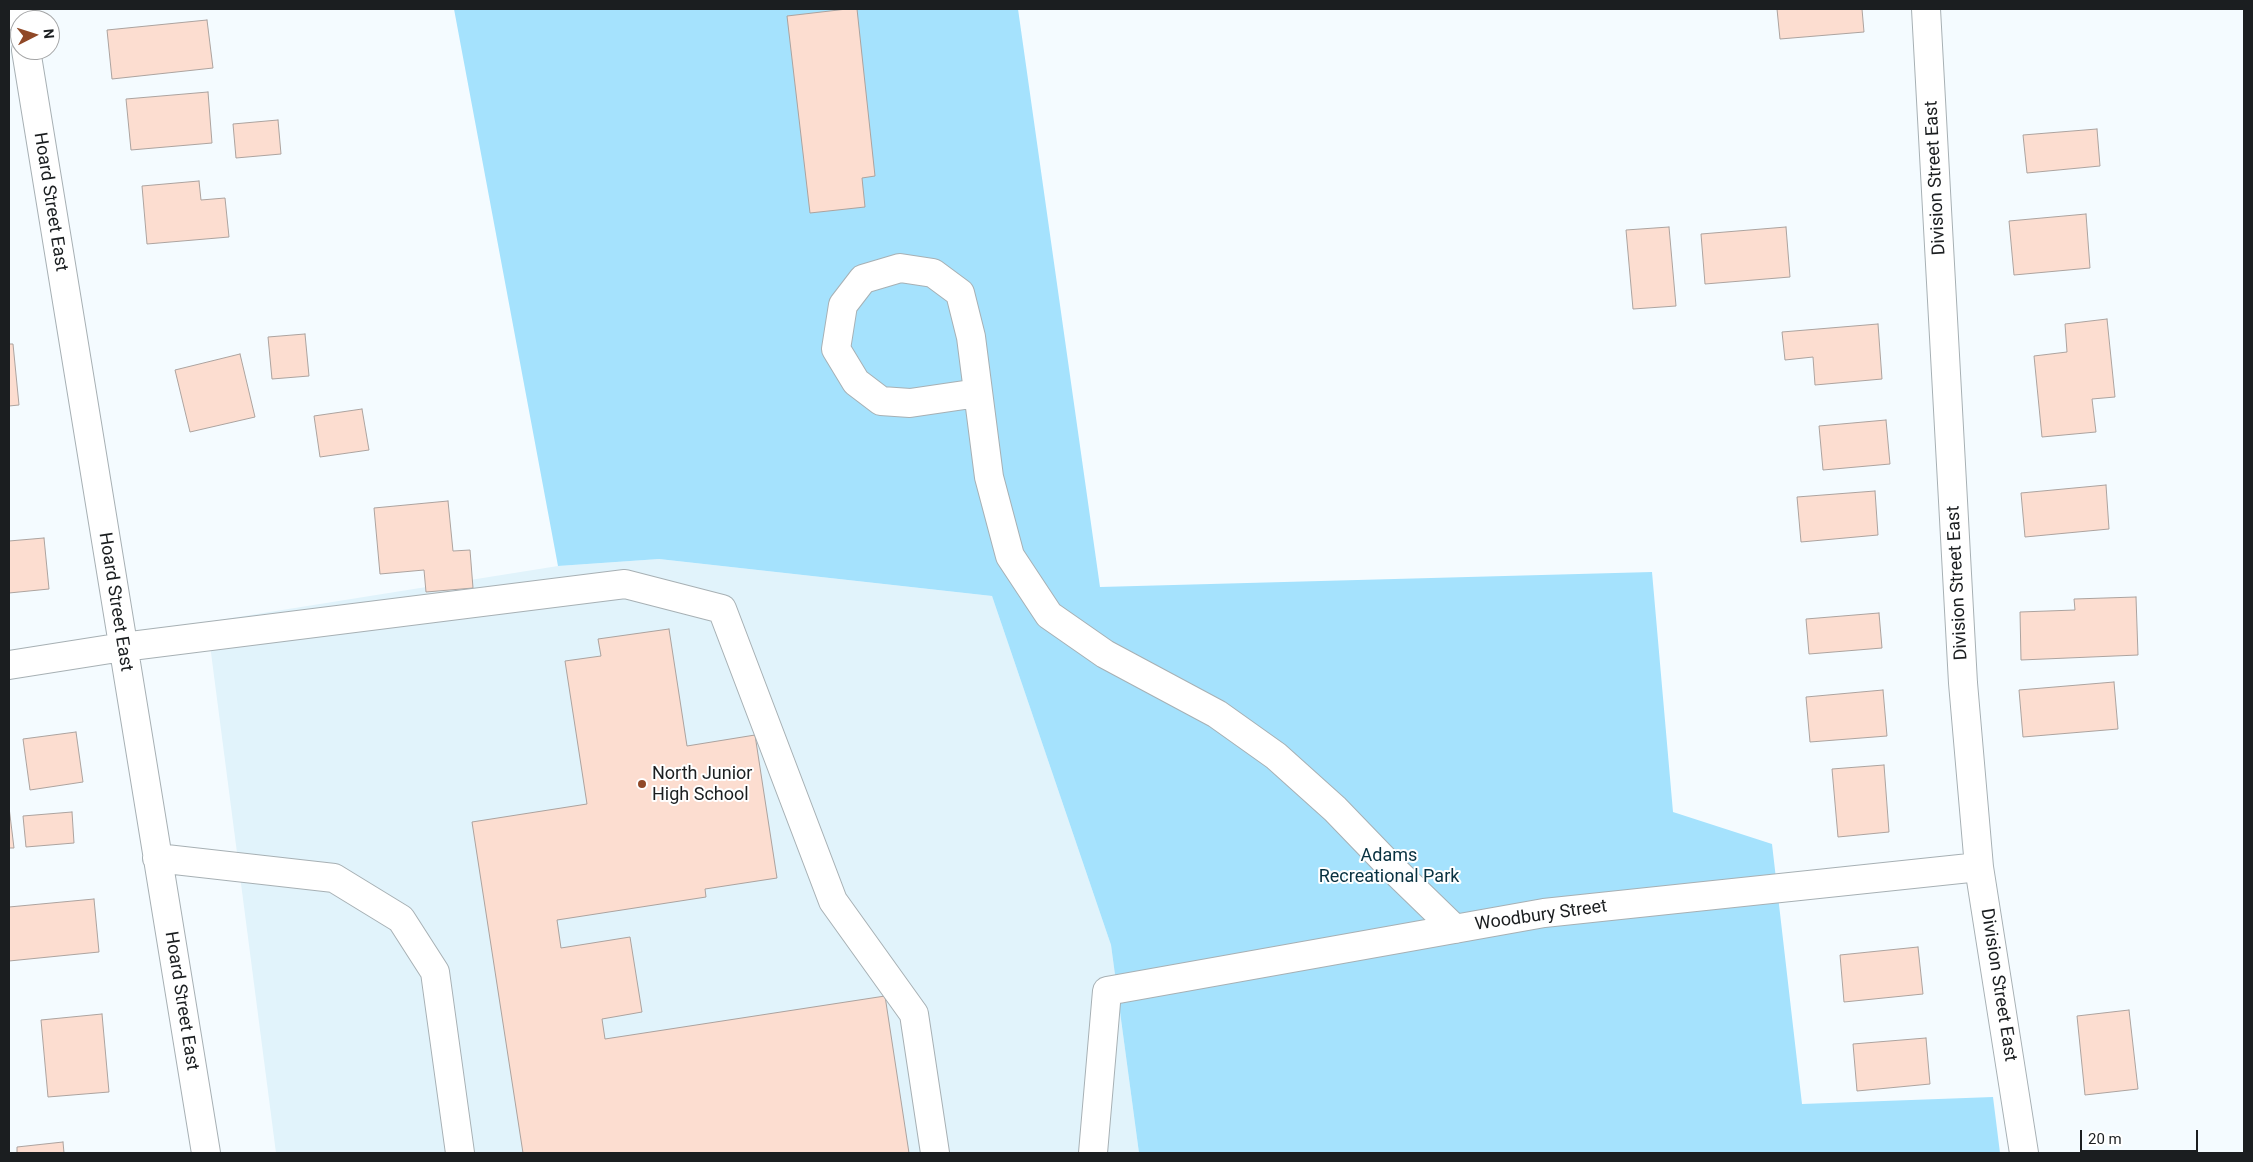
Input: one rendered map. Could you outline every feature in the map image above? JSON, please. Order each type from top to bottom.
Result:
[{"type":"street","name":"Division Street East","points":[[1926,9],[1963,683],[1979,867],[2024,1153]]},
{"type":"street","name":"Hoard Street East","points":[[28,60],[206,1153]]},
{"type":"street","points":[[978,392],[910,403],[882,401],[856,382],[836,349],[843,304],[863,279],[900,268],[933,273],[960,293],[971,337],[989,477],[1010,556],[1050,615],[1105,654],[1217,714],[1276,756],[1335,809],[1454,929]]},
{"type":"street","points":[[9,665],[122,647],[625,584],[722,609],[833,901],[914,1014],[935,1153]]},
{"type":"street","points":[[157,858],[334,878],[401,920],[434,972],[460,1153]]},
{"type":"street","name":"Woodbury Street","points":[[1093,1153],[1107,991],[1544,913],[1979,867]]},
{"type":"shaded area","name":"North Junior High School","points":[[659,559],[992,596],[1111,945],[1139,1153],[276,1153],[207,622],[558,566]]},
{"type":"green space","name":"Adams Recreational Park","points":[[454,9],[1018,9],[1100,587],[1652,572],[1673,812],[1772,844],[1802,1104],[1993,1097],[2000,1153],[1139,1153],[1111,945],[992,596],[659,559],[558,566]]},
{"type":"building","points":[[857,9],[875,176],[862,178],[865,207],[810,213],[787,16]]},
{"type":"building","points":[[1777,9],[1862,9],[1864,32],[1780,39]]},
{"type":"building","points":[[207,20],[213,68],[112,79],[107,30]]},
{"type":"building","points":[[208,92],[212,143],[131,150],[126,99]]},
{"type":"building","points":[[278,120],[281,154],[236,158],[233,124]]},
{"type":"building","points":[[2097,129],[2100,166],[2027,173],[2023,135]]},
{"type":"building","points":[[199,181],[201,200],[225,198],[229,237],[147,244],[142,186]]},
{"type":"building","points":[[2086,214],[2090,268],[2014,275],[2009,221]]},
{"type":"building","points":[[1669,227],[1676,306],[1633,309],[1626,230]]},
{"type":"building","points":[[1786,227],[1790,277],[1705,284],[1701,234]]},
{"type":"building","points":[[2107,319],[2115,397],[2092,399],[2096,432],[2042,437],[2034,356],[2067,352],[2065,324]]},
{"type":"building","points":[[1878,324],[1882,379],[1815,385],[1813,357],[1785,360],[1782,332]]},
{"type":"building","points":[[305,334],[309,376],[272,379],[268,337]]},
{"type":"building","points":[[9,344],[13,344],[19,405],[9,406]]},
{"type":"building","points":[[240,354],[255,417],[190,432],[175,370]]},
{"type":"building","points":[[362,409],[369,450],[320,457],[314,416]]},
{"type":"building","points":[[1886,420],[1890,464],[1823,470],[1819,426]]},
{"type":"building","points":[[2106,485],[2109,529],[2025,537],[2021,493]]},
{"type":"building","points":[[1875,491],[1878,535],[1801,542],[1797,497]]},
{"type":"building","points":[[448,501],[453,551],[470,550],[473,588],[426,592],[424,570],[380,574],[374,508]]},
{"type":"building","points":[[44,538],[49,589],[9,593],[9,541]]},
{"type":"building","points":[[2136,597],[2138,655],[2021,660],[2020,612],[2075,610],[2074,599]]},
{"type":"building","points":[[1879,613],[1882,648],[1809,654],[1806,619]]},
{"type":"building","points":[[669,629],[687,746],[755,735],[777,878],[705,889],[706,897],[557,920],[561,948],[630,937],[642,1012],[602,1019],[605,1039],[885,996],[909,1153],[523,1153],[472,822],[587,804],[565,661],[601,656],[598,639]]},
{"type":"building","points":[[2114,682],[2118,729],[2023,737],[2019,690]]},
{"type":"building","points":[[1883,690],[1887,736],[1810,742],[1806,697]]},
{"type":"building","points":[[76,732],[83,782],[30,790],[23,739]]},
{"type":"building","points":[[1884,765],[1889,832],[1838,837],[1832,769]]},
{"type":"building","points":[[9,807],[14,848],[9,848]]},
{"type":"building","points":[[72,812],[74,843],[26,847],[23,816]]},
{"type":"building","points":[[94,899],[99,952],[9,961],[9,907]]},
{"type":"building","points":[[1918,947],[1923,994],[1844,1002],[1840,955]]},
{"type":"building","points":[[2129,1010],[2138,1089],[2085,1095],[2077,1016]]},
{"type":"building","points":[[102,1014],[109,1092],[48,1097],[41,1020]]},
{"type":"building","points":[[1926,1038],[1930,1084],[1857,1091],[1853,1044]]},
{"type":"building","points":[[63,1142],[64,1153],[17,1153],[17,1147]]},
{"type":"place","name":"North Junior High School","points":[[642,784]]}]
